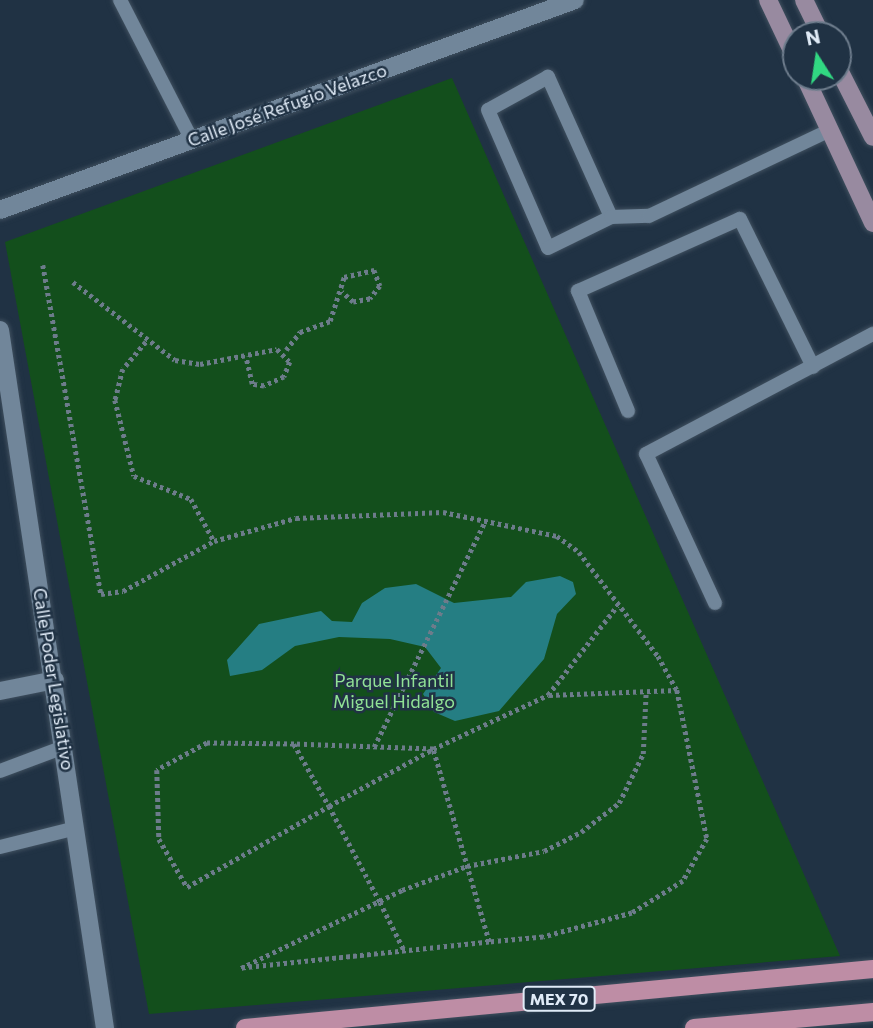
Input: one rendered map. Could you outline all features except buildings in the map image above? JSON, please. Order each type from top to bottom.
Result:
[{"type":"main road","points":[[768,0],[782,30]]},
{"type":"main road","points":[[804,0],[814,21]]},
{"type":"main road","points":[[812,91],[873,223]]},
{"type":"main road","points":[[850,91],[873,137]]},
{"type":"main road","name":"MEX 70","points":[[245,1028],[873,969]]},
{"type":"main road","points":[[694,1028],[873,1012]]},
{"type":"street","name":"Calle José Refugio Velazco","points":[[0,210],[575,0]]},
{"type":"street","name":"Calle Poder Legislativo","points":[[0,330],[55,680],[105,1028]]},
{"type":"street","points":[[0,691],[55,680]]},
{"type":"lane","points":[[120,0],[192,140]]},
{"type":"lane","points":[[611,217],[548,77],[488,110],[548,248],[611,217],[649,216],[830,130]]},
{"type":"lane","points":[[628,411],[578,291],[740,219],[813,367]]},
{"type":"lane","points":[[715,603],[646,454],[873,334]]},
{"type":"lane","points":[[0,771],[65,747]]},
{"type":"lane","points":[[0,848],[76,828]]},
{"type":"path","points":[[43,265],[101,594],[123,592],[214,541],[296,518],[443,512],[557,536],[579,552],[677,690],[707,839],[683,881],[632,913],[543,937],[241,968],[380,902],[467,866],[544,851],[619,803],[643,754],[646,691]]},
{"type":"path","points":[[73,282],[146,342],[175,360],[200,364],[286,350],[300,332],[330,321],[342,292],[344,277],[374,270],[380,286],[370,299],[353,303],[342,292]]},
{"type":"path","points":[[146,342],[123,369],[115,400],[134,476],[191,499],[214,541]]},
{"type":"path","points":[[246,358],[252,384],[264,386],[284,377],[290,362],[286,350]]},
{"type":"path","points":[[374,747],[485,521]]},
{"type":"path","points":[[548,695],[617,606]]},
{"type":"path","points":[[433,749],[207,743],[158,770],[159,839],[187,887],[433,749],[548,695],[677,690]]},
{"type":"path","points":[[294,744],[404,950]]},
{"type":"path","points":[[433,749],[488,942]]},
{"type":"green space","name":"Parque Infantil Miguel Hidalgo","points":[[452,78],[840,956],[149,1014],[5,242]]},
{"type":"shaded area","points":[[560,576],[573,582],[576,594],[557,614],[544,659],[499,711],[455,721],[434,712],[423,694],[441,668],[425,647],[390,639],[339,637],[295,646],[262,670],[230,676],[227,660],[259,624],[321,611],[332,621],[352,622],[362,603],[385,588],[416,584],[454,603],[511,597],[526,582]]}]
